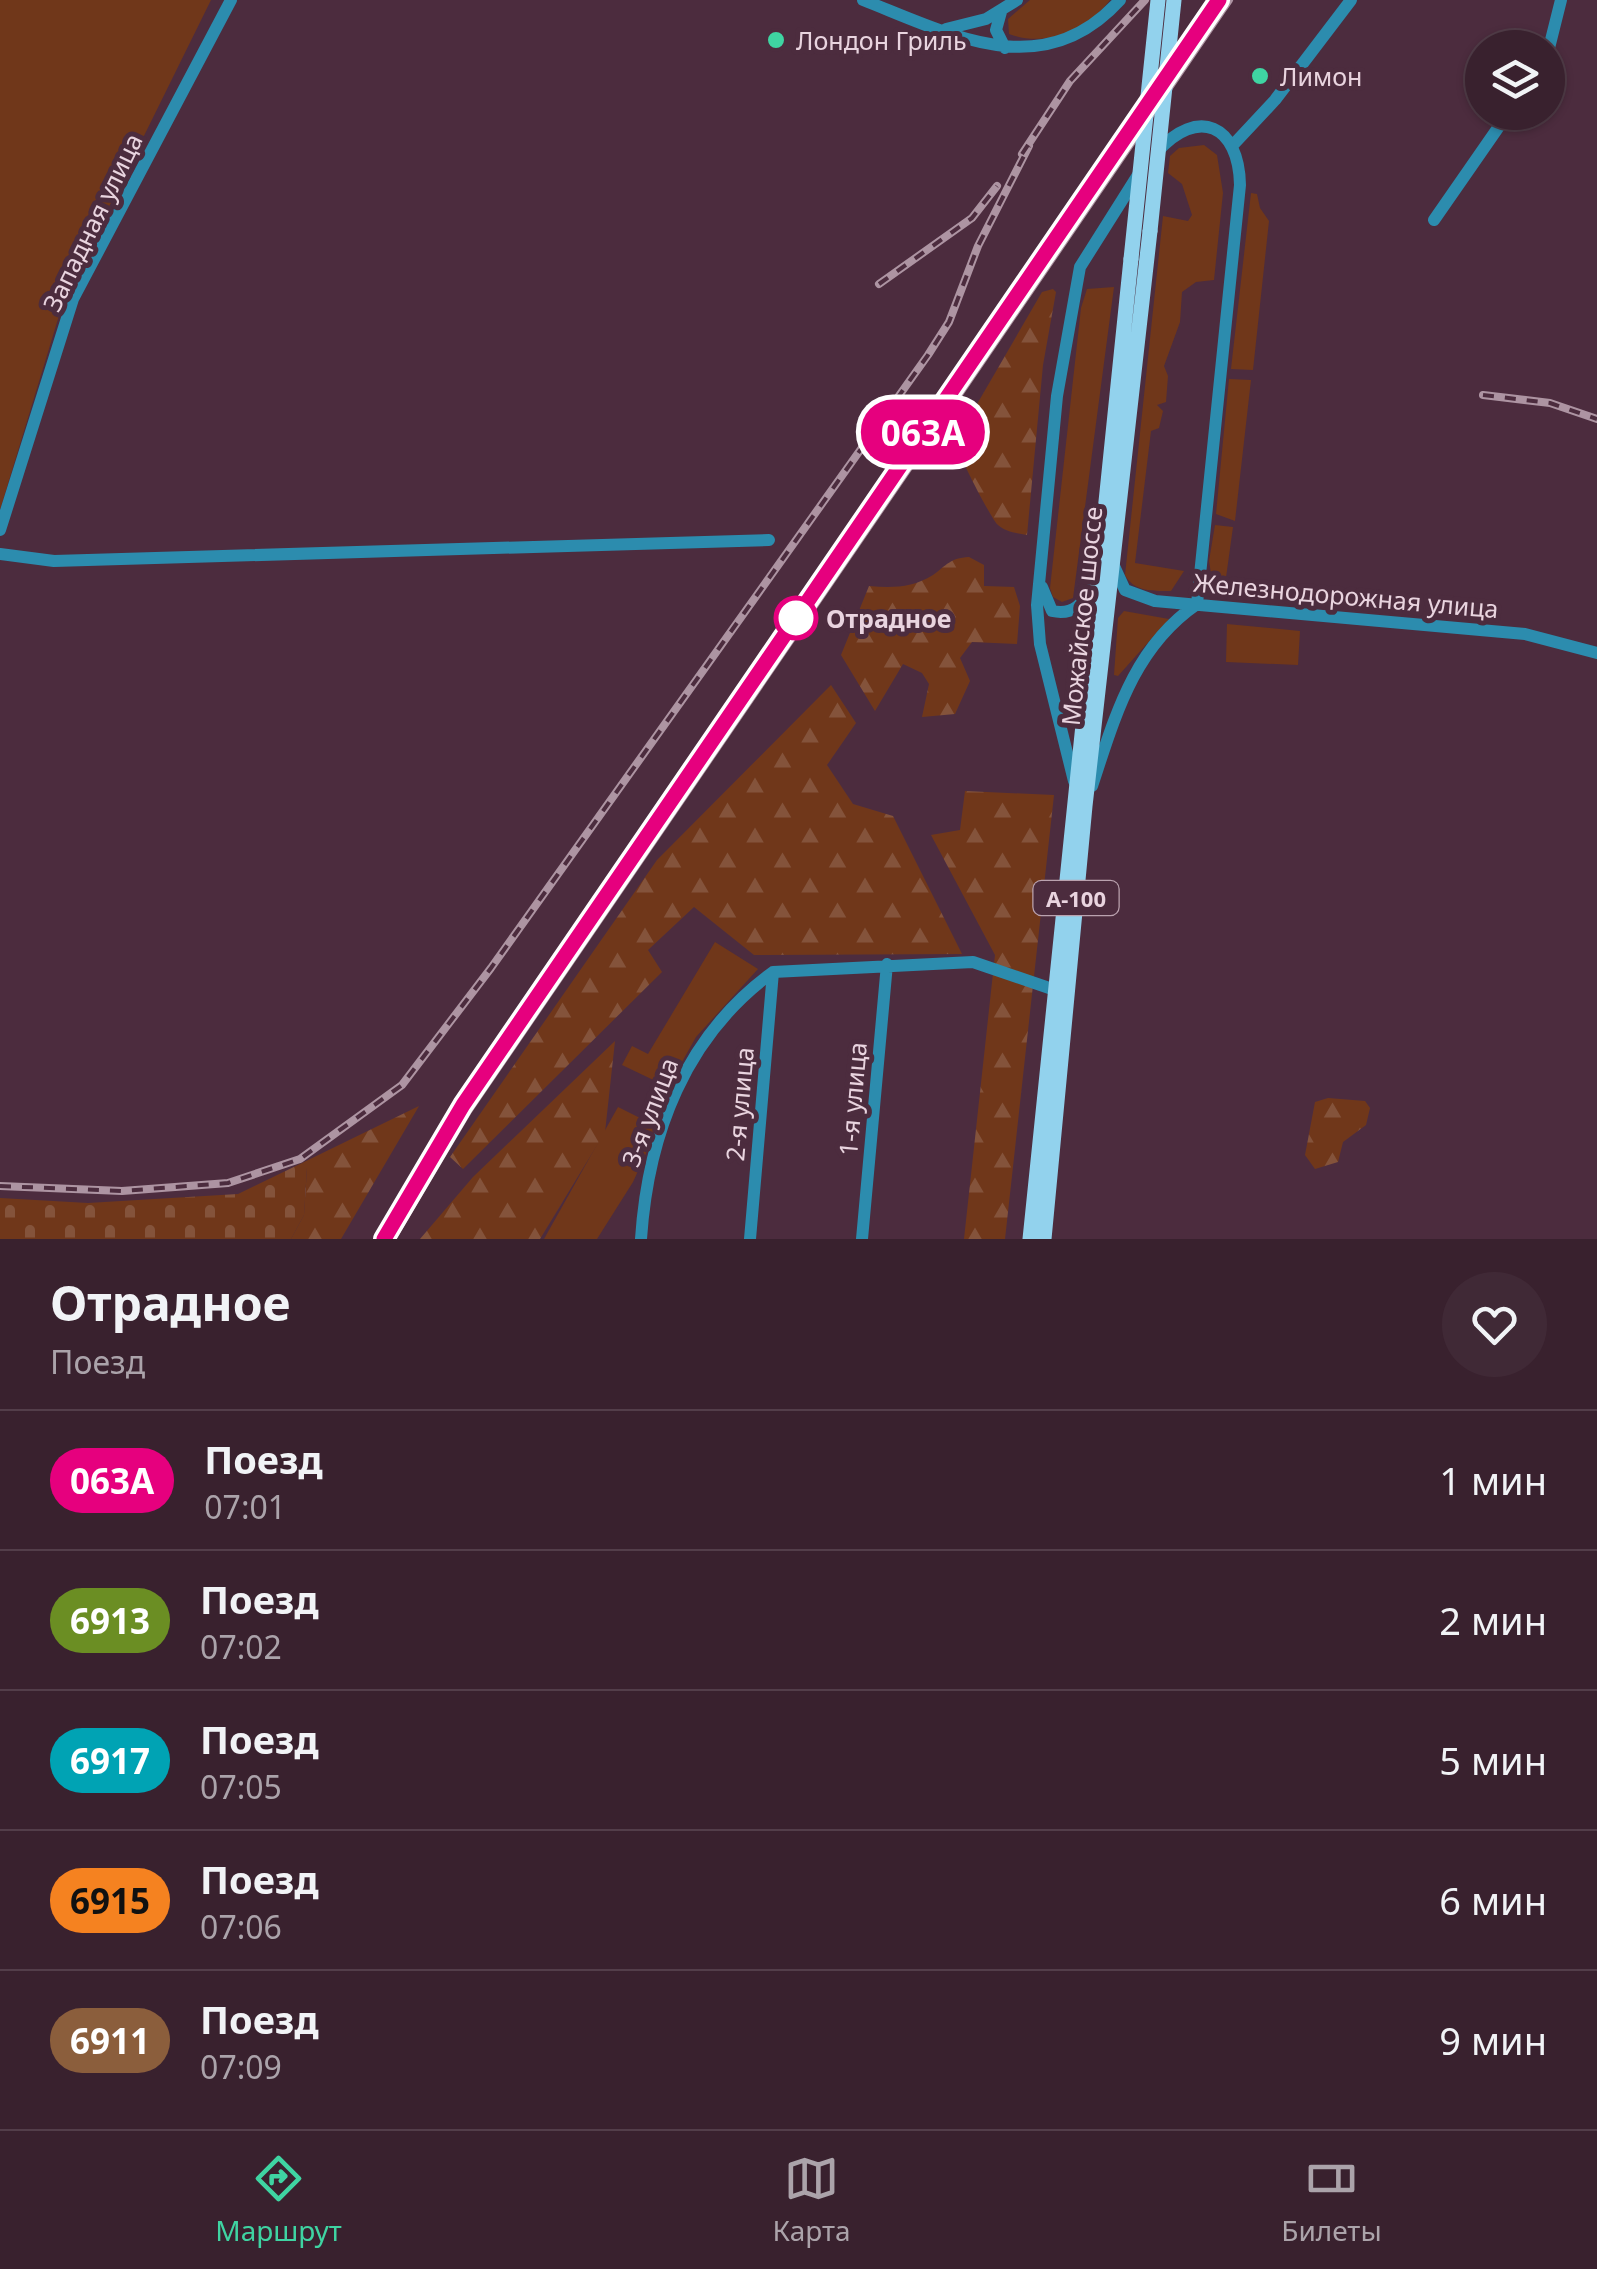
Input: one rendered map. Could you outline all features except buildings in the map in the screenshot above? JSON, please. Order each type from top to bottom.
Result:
[{"type":"main road","name":"Можайское шоссе","points":[[1030,1239],[1158,0]]},
{"type":"main road","name":"Можайское шоссе","points":[[1044,1239],[1085,806],[1174,0]]},
{"type":"street","name":"Западная улица","points":[[0,530],[73,300],[231,0]]},
{"type":"street","points":[[863,0],[980,43],[1005,48],[1034,48],[1074,38],[1118,1]]},
{"type":"street","points":[[946,29],[1001,12],[1017,0]]},
{"type":"street","points":[[1233,145],[1275,100],[1351,0]]},
{"type":"street","points":[[1554,30],[1561,0]]},
{"type":"street","points":[[1001,12],[996,30],[1005,48]]},
{"type":"street","points":[[1075,788],[1040,644],[1040,574],[1062,358],[1080,266],[1101,228],[1166,141],[1201,126],[1221,132],[1233,145],[1240,184],[1197,604],[1147,651],[1124,692],[1085,806]]},
{"type":"street","points":[[1434,220],[1496,130]]},
{"type":"street","points":[[0,554],[72,560],[770,540]]},
{"type":"street","name":"Железнодорожная улица","points":[[1112,558],[1118,582],[1140,598],[1525,634],[1597,654]]},
{"type":"street","points":[[1040,574],[1045,601],[1052,611],[1065,614],[1080,606],[1095,584]]},
{"type":"street","points":[[772,972],[973,962],[1055,990]]},
{"type":"street","name":"1-я улица","points":[[862,1239],[887,964]]},
{"type":"street","name":"3-я улица","points":[[640,1239],[648,1164],[690,1063],[754,986],[772,972]]},
{"type":"street","name":"2-я улица","points":[[750,1239],[772,972]]},
{"type":"green space","points":[[0,0],[211,0],[65,296],[0,510]]},
{"type":"green space","points":[[1030,0],[1110,0],[1090,20],[1065,34],[1037,39],[1009,34],[1008,19]]},
{"type":"green space","points":[[1204,145],[1217,155],[1223,193],[1214,280],[1196,282],[1182,292],[1180,322],[1164,366],[1168,376],[1166,402],[1157,405],[1163,411],[1159,428],[1151,431],[1135,563],[1184,571],[1171,591],[1151,590],[1133,585],[1125,575],[1163,216],[1188,221],[1192,215],[1182,184],[1168,173],[1170,156],[1179,148]]},
{"type":"green space","points":[[1251,193],[1257,194],[1269,221],[1253,370],[1231,369]]},
{"type":"green space","points":[[1114,287],[1073,598],[1062,602],[1053,597],[1050,588],[1081,308],[1087,289]]},
{"type":"green space","points":[[1042,292],[1056,292],[1043,365],[1027,535],[1011,532],[994,521],[955,442]]},
{"type":"green space","points":[[1229,379],[1251,380],[1235,521],[1216,514]]},
{"type":"green space","points":[[1215,525],[1233,527],[1224,592],[1213,586],[1209,561]]},
{"type":"green space","points":[[969,557],[984,565],[984,586],[1014,587],[1020,606],[1017,644],[972,642],[960,658],[970,681],[955,714],[922,717],[929,684],[922,673],[903,664],[875,711],[841,655],[869,586],[910,585],[953,560]]},
{"type":"green space","points":[[1124,611],[1169,619],[1118,676],[1114,675],[1118,618]]},
{"type":"green space","points":[[1227,624],[1300,631],[1298,665],[1226,662]]},
{"type":"green space","points":[[831,685],[856,723],[827,765],[853,804],[893,816],[962,954],[754,955],[694,907],[648,950],[662,972],[463,1169],[450,1157],[657,860]]},
{"type":"green space","points":[[965,791],[1054,795],[1005,1239],[964,1239],[995,955],[931,835],[960,830]]},
{"type":"green space","points":[[715,942],[758,969],[696,1037],[668,1087],[622,1065],[632,1046],[648,1054]]},
{"type":"green space","points":[[615,1041],[605,1132],[540,1239],[420,1239],[473,1177]]},
{"type":"green space","points":[[1328,1098],[1365,1101],[1370,1108],[1366,1125],[1343,1142],[1338,1162],[1315,1169],[1305,1155],[1315,1102]]},
{"type":"green space","points":[[419,1106],[341,1239],[291,1239],[304,1215],[307,1168],[302,1163]]},
{"type":"green space","points":[[618,1107],[658,1127],[633,1182],[597,1239],[544,1239]]},
{"type":"green space","points":[[302,1163],[307,1167],[304,1215],[291,1239],[0,1239],[0,1198],[88,1203],[238,1194]]},
{"type":"railway","points":[[1022,154],[1070,81],[1145,0]]},
{"type":"railway","points":[[392,1239],[468,1111],[1229,0]]},
{"type":"railway","points":[[0,1186],[122,1191],[228,1183],[300,1159],[402,1085],[491,968],[928,355],[949,322],[978,246],[1029,146]]},
{"type":"railway","points":[[879,284],[972,218],[997,186]]},
{"type":"railway","points":[[1483,395],[1550,403],[1597,419]]},
{"type":"train","name":"063А","points":[[384,1239],[463,1105],[1219,0]]},
{"type":"place","name":"Лондон Гриль","points":[[776,40]]},
{"type":"place","name":"Лимон","points":[[1260,76]]},
{"type":"place","name":"Отрадное","points":[[796,618]]}]
